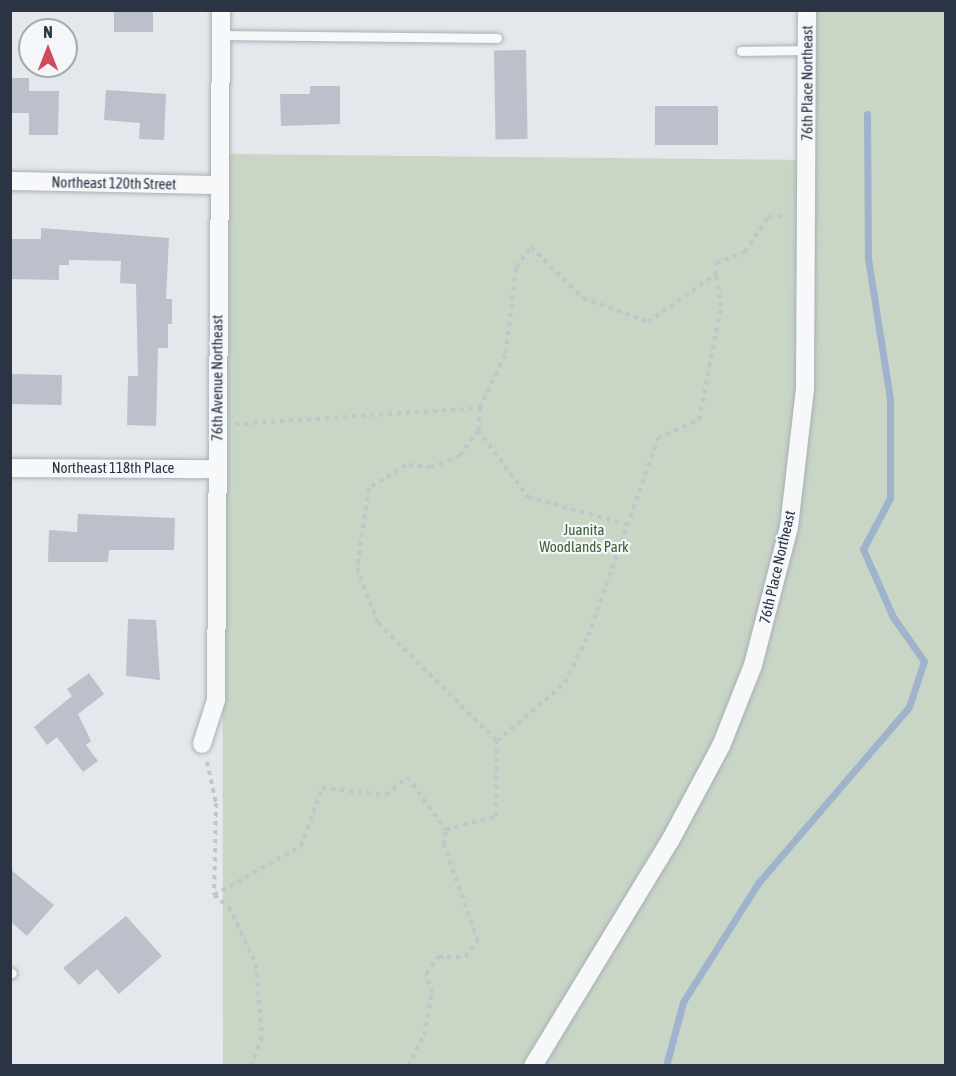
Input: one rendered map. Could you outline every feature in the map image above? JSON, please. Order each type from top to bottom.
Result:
[{"type":"street","name":"76th Avenue Northeast","points":[[202,744],[216,700],[221,10]]},
{"type":"street","name":"76th Place Northeast","points":[[533,1065],[670,841],[721,746],[753,665],[789,527],[805,388],[807,10]]},
{"type":"street","name":"Northeast 120th Street","points":[[10,181],[218,185]]},
{"type":"street","name":"Northeast 118th Place","points":[[10,468],[216,469]]},
{"type":"lane","points":[[221,35],[497,38]]},
{"type":"lane","points":[[741,51],[807,50]]},
{"type":"path","points":[[497,741],[565,683],[588,636],[625,524],[658,438],[699,420],[721,307],[716,263],[745,252],[768,217],[806,215]]},
{"type":"path","points":[[446,830],[496,816],[497,741],[378,623],[357,568],[369,488],[406,465],[431,466],[460,456],[478,430],[480,408],[506,353],[516,267],[531,247],[582,298],[648,322],[716,274]]},
{"type":"path","points":[[217,426],[480,408]]},
{"type":"path","points":[[478,430],[528,497],[625,524]]},
{"type":"path","points":[[202,744],[216,802],[214,895]]},
{"type":"path","points":[[214,895],[301,846],[322,788],[386,795],[407,777],[446,830],[444,845],[478,941],[465,957],[438,957],[426,974],[432,993],[428,1014],[408,1065]]},
{"type":"path","points":[[214,895],[229,907],[256,964],[262,1037],[252,1065]]},
{"type":"green space","name":"Juanita Woodlands Park","points":[[807,11],[945,11],[945,1065],[223,1065],[222,154],[807,160]]},
{"type":"building","points":[[114,10],[153,10],[153,32],[114,32]]},
{"type":"building","points":[[526,50],[528,139],[496,140],[494,51]]},
{"type":"building","points":[[10,78],[29,78],[29,91],[59,91],[58,135],[29,135],[29,113],[10,113]]},
{"type":"building","points":[[310,86],[340,86],[340,124],[281,126],[280,94],[310,94]]},
{"type":"building","points":[[106,90],[166,94],[164,140],[139,139],[140,123],[104,120]]},
{"type":"building","points":[[655,106],[718,106],[718,145],[655,145]]},
{"type":"building","points":[[41,228],[169,238],[166,299],[172,299],[172,324],[168,324],[168,348],[158,348],[156,426],[127,425],[128,376],[138,376],[136,284],[120,283],[121,261],[69,260],[69,265],[59,265],[59,280],[10,279],[10,239],[41,239]]},
{"type":"building","points":[[10,374],[62,375],[61,405],[10,404]]},
{"type":"building","points":[[78,514],[175,518],[174,550],[109,550],[108,562],[48,562],[49,530],[77,532]]},
{"type":"building","points":[[128,619],[156,620],[160,680],[126,676]]},
{"type":"building","points":[[89,673],[104,694],[78,714],[91,741],[86,745],[98,761],[83,772],[57,737],[47,745],[34,727],[72,696],[67,689]]},
{"type":"building","points":[[10,869],[54,905],[27,936],[10,921]]},
{"type":"building","points":[[126,916],[162,956],[119,994],[97,969],[79,985],[63,968]]},
{"type":"waterway","points":[[666,1066],[683,1002],[759,882],[909,707],[924,661],[893,617],[863,549],[890,498],[890,399],[868,259],[867,114]]}]
